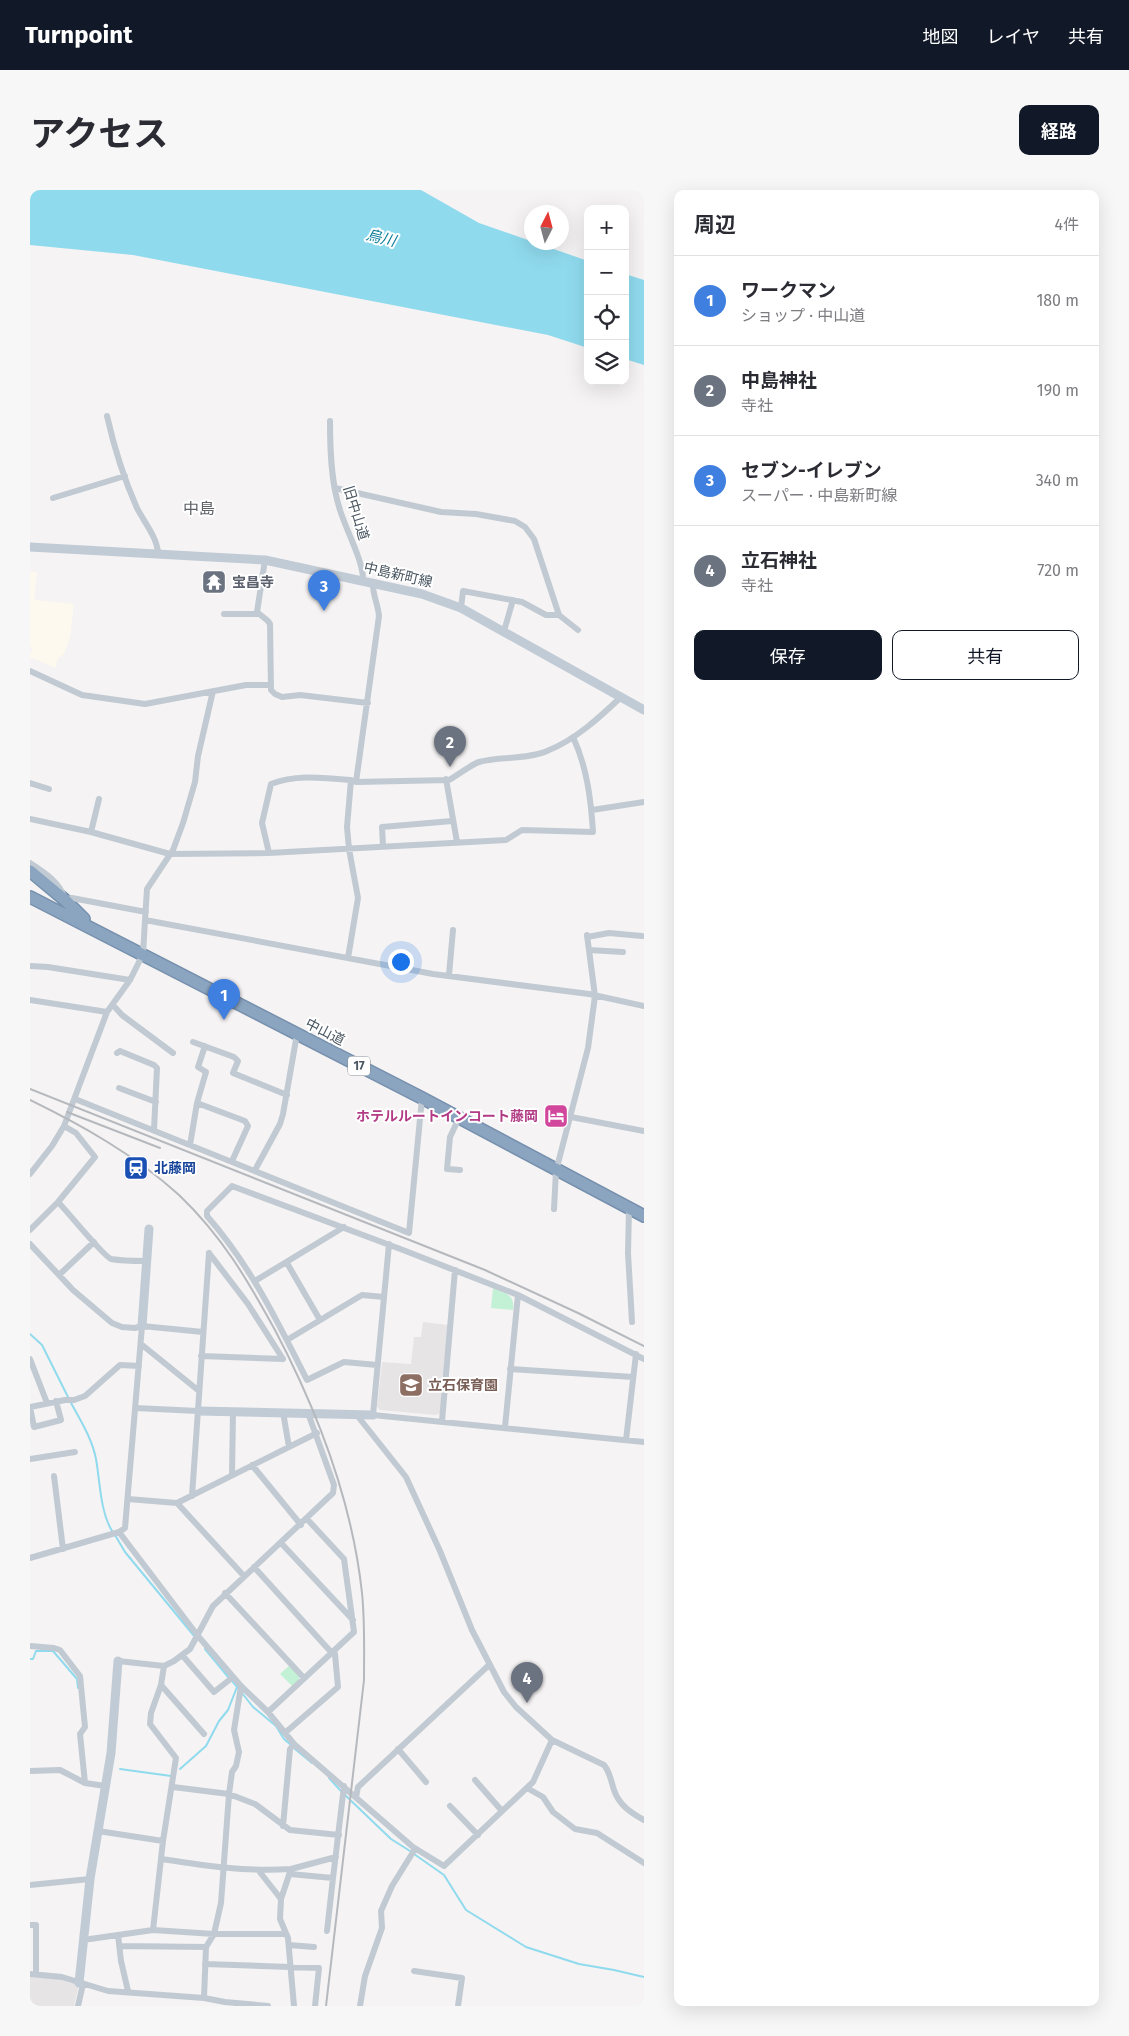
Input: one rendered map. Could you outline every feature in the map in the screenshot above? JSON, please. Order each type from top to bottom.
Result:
[{"type":"highway","points":[[30,872],[65,900],[92,928]]},
{"type":"highway","name":"中山道","points":[[30,889],[92,928],[422,1098],[556,1171],[644,1216]]},
{"type":"highway","name":"中山道","points":[[31,903],[72,917]]},
{"type":"highway","name":"17","points":[[31,903],[92,928]]},
{"type":"main road","name":"中島新町線","points":[[30,547],[265,560],[430,596],[461,608],[644,710]]},
{"type":"main road","points":[[142,1326],[148,1229]]},
{"type":"main road","points":[[198,1411],[373,1415]]},
{"type":"main road","points":[[81,1984],[83,1940],[90,1879],[111,1753],[118,1661]]},
{"type":"street","points":[[108,416],[137,508],[156,544],[158,553]]},
{"type":"street","name":"旧中山道","points":[[330,421],[335,488],[339,509],[361,567],[363,580]]},
{"type":"street","points":[[53,498],[126,476]]},
{"type":"street","points":[[335,488],[441,512],[476,514],[507,519],[525,526],[534,539],[559,615],[578,630]]},
{"type":"street","points":[[258,614],[265,560]]},
{"type":"street","points":[[348,958],[358,898],[347,827],[368,703],[379,616],[378,603],[372,588],[373,583]]},
{"type":"street","points":[[461,608],[463,591],[522,602],[546,615],[559,615]]},
{"type":"street","points":[[504,631],[513,600]]},
{"type":"street","points":[[224,614],[258,614],[268,620],[270,624],[270,685],[275,694],[282,697],[300,695],[368,703]]},
{"type":"street","points":[[30,671],[82,696],[145,704],[246,685],[270,685]]},
{"type":"street","points":[[30,1174],[52,1146],[64,1126],[107,1012],[130,980],[143,954],[147,889],[170,854],[183,823],[195,782],[198,756],[214,691]]},
{"type":"street","points":[[269,853],[262,823],[271,784],[292,779],[314,777],[354,781],[449,780],[462,774],[477,762],[546,752],[573,737],[600,718],[621,697]]},
{"type":"street","points":[[30,819],[91,832],[170,854],[269,853],[506,840],[522,830],[594,832],[592,810],[581,755],[573,737]]},
{"type":"street","points":[[446,779],[457,842]]},
{"type":"street","points":[[30,783],[49,789]]},
{"type":"street","points":[[91,832],[99,799]]},
{"type":"street","points":[[592,810],[644,802]]},
{"type":"street","points":[[383,846],[382,826],[452,821]]},
{"type":"street","points":[[30,863],[50,878],[63,891],[65,900],[72,898],[146,912]]},
{"type":"street","points":[[146,920],[433,974],[595,996],[644,1006]]},
{"type":"street","points":[[449,975],[453,930]]},
{"type":"street","points":[[554,1209],[556,1171],[588,1048],[595,996],[587,936],[609,933],[642,936]]},
{"type":"street","points":[[589,950],[623,952]]},
{"type":"street","points":[[30,966],[48,967],[130,980]]},
{"type":"street","points":[[30,1000],[107,1012]]},
{"type":"street","points":[[113,1005],[122,1016],[173,1053]]},
{"type":"street","points":[[255,1170],[280,1124],[297,1034]]},
{"type":"street","points":[[193,1042],[234,1057],[238,1062],[233,1073],[287,1095]]},
{"type":"street","points":[[190,1145],[197,1103],[206,1072],[198,1067],[205,1046]]},
{"type":"street","points":[[117,1053],[120,1052],[154,1065],[157,1068],[154,1130]]},
{"type":"street","points":[[120,1088],[156,1102]]},
{"type":"street","points":[[75,1099],[409,1233],[422,1098]]},
{"type":"street","points":[[197,1103],[246,1121],[248,1126],[232,1161]]},
{"type":"street","points":[[571,1117],[644,1131]]},
{"type":"street","points":[[459,1118],[450,1137],[447,1169],[460,1170]]},
{"type":"street","points":[[30,1230],[58,1202],[96,1157],[76,1133],[64,1126]]},
{"type":"street","points":[[377,1364],[344,1362],[307,1380],[255,1281],[224,1235],[207,1216],[207,1211],[232,1186],[344,1227],[518,1295],[644,1359]]},
{"type":"street","points":[[58,1202],[103,1254],[110,1258],[146,1261]]},
{"type":"street","points":[[629,1208],[628,1253],[632,1322]]},
{"type":"street","points":[[255,1281],[344,1227]]},
{"type":"street","points":[[59,1275],[94,1242]]},
{"type":"street","points":[[30,1244],[73,1290],[112,1323],[134,1328],[142,1326],[203,1332]]},
{"type":"street","points":[[388,1244],[373,1415],[644,1442]]},
{"type":"street","points":[[192,1496],[208,1252],[248,1304],[283,1359],[202,1356]]},
{"type":"street","points":[[287,1263],[320,1320]]},
{"type":"street","points":[[442,1421],[456,1270]]},
{"type":"street","points":[[287,1340],[362,1295],[384,1297]]},
{"type":"street","points":[[505,1427],[518,1295]]},
{"type":"street","points":[[30,1558],[120,1532],[126,1528],[142,1326]]},
{"type":"street","points":[[141,1344],[199,1391]]},
{"type":"street","points":[[626,1440],[636,1354]]},
{"type":"street","points":[[30,1359],[47,1402]]},
{"type":"street","points":[[56,1401],[61,1420],[34,1427],[30,1407],[47,1402],[56,1401],[74,1400],[85,1396],[120,1365],[139,1366]]},
{"type":"street","points":[[510,1369],[633,1377]]},
{"type":"street","points":[[135,1408],[198,1411]]},
{"type":"street","points":[[232,1475],[233,1412]]},
{"type":"street","points":[[283,1412],[289,1447]]},
{"type":"street","points":[[118,1661],[164,1666],[190,1649],[213,1606],[307,1519],[334,1490],[317,1433],[308,1413]]},
{"type":"street","points":[[356,1414],[406,1477],[489,1665],[504,1692],[516,1708],[552,1740],[604,1765],[609,1770],[615,1793],[621,1804],[631,1814],[644,1820]]},
{"type":"street","points":[[128,1499],[177,1503],[317,1433]]},
{"type":"street","points":[[30,1458],[75,1452]]},
{"type":"street","points":[[252,1465],[301,1524]]},
{"type":"street","points":[[54,1476],[63,1549]]},
{"type":"street","points":[[177,1503],[244,1576]]},
{"type":"street","points":[[268,1712],[354,1632],[344,1559],[307,1519]]},
{"type":"street","points":[[120,1532],[198,1636],[233,1677],[286,1732],[294,1744],[415,1849],[444,1866],[533,1782],[552,1740]]},
{"type":"street","points":[[281,1543],[353,1620]]},
{"type":"street","points":[[254,1567],[331,1652],[335,1654],[338,1686],[286,1732]]},
{"type":"street","points":[[225,1593],[304,1678]]},
{"type":"street","points":[[30,1646],[60,1650],[80,1676],[85,1727],[80,1734],[85,1783]]},
{"type":"street","points":[[182,1655],[214,1692],[233,1677]]},
{"type":"street","points":[[356,1797],[358,1787],[489,1665]]},
{"type":"street","points":[[153,1930],[163,1841],[173,1787],[176,1758],[150,1724],[150,1713],[161,1685],[164,1666]]},
{"type":"street","points":[[161,1685],[204,1734]]},
{"type":"street","points":[[204,1998],[206,1948],[214,1934],[221,1903],[222,1868],[229,1794],[232,1772],[236,1766],[239,1752],[234,1730],[242,1686]]},
{"type":"street","points":[[283,1826],[290,1749],[294,1744]]},
{"type":"street","points":[[398,1749],[426,1782]]},
{"type":"street","points":[[30,1771],[60,1770],[85,1783],[105,1786]]},
{"type":"street","points":[[475,1780],[502,1811]]},
{"type":"street","points":[[328,1931],[344,1786]]},
{"type":"street","points":[[173,1787],[229,1794],[256,1804],[290,1830],[339,1835]]},
{"type":"street","points":[[526,1788],[543,1797],[553,1812],[575,1829],[597,1833],[644,1863]]},
{"type":"street","points":[[450,1806],[478,1835]]},
{"type":"street","points":[[98,1831],[163,1841]]},
{"type":"street","points":[[360,2006],[365,1976],[382,1928],[381,1911],[392,1886],[415,1849]]},
{"type":"street","points":[[290,1871],[336,1857]]},
{"type":"street","points":[[162,1860],[222,1868],[290,1871],[333,1878]]},
{"type":"street","points":[[259,1871],[281,1899]]},
{"type":"street","points":[[290,1871],[281,1899],[280,1919],[289,1945],[294,2006]]},
{"type":"street","points":[[30,1885],[90,1879]]},
{"type":"street","points":[[30,1925],[36,1926],[33,1974],[62,1977],[108,1991],[204,1998],[268,2006]]},
{"type":"street","points":[[83,1940],[153,1930],[214,1934],[286,1934]]},
{"type":"street","points":[[118,1935],[121,1961],[128,1991]]},
{"type":"street","points":[[289,1945],[314,1947]]},
{"type":"street","points":[[120,1946],[206,1948]]},
{"type":"street","points":[[205,1964],[319,1968],[315,2006]]},
{"type":"street","points":[[414,1971],[462,1978],[458,2006]]},
{"type":"street","points":[[78,2006],[81,1984]]},
{"type":"shaded area","points":[[30,572],[37,572],[34,600],[74,604],[70,637],[64,654],[57,660],[56,668],[30,657],[33,649],[30,646]]},
{"type":"shaded area","name":"立石保育園","points":[[423,1322],[448,1325],[440,1413],[436,1415],[380,1410],[377,1407],[382,1362],[411,1364],[414,1337],[421,1337]]},
{"type":"shaded area","points":[[30,1976],[57,1978],[79,1985],[74,2006],[30,2006]]},
{"type":"green space","points":[[493,1288],[509,1295],[513,1301],[513,1310],[491,1308]]},
{"type":"green space","points":[[289,1666],[299,1676],[299,1680],[292,1686],[280,1674]]},
{"type":"water","name":"烏川","points":[[30,190],[421,190],[479,223],[524,239],[524,250],[556,250],[584,260],[584,347],[548,335],[133,255],[30,245]]},
{"type":"water","points":[[629,275],[644,280],[644,365],[629,360]]},
{"type":"waterway","points":[[30,1334],[42,1345],[68,1397]]},
{"type":"waterway","points":[[70,1401],[92,1444],[105,1514],[112,1531]]},
{"type":"waterway","points":[[115,1535],[125,1552],[195,1637]]},
{"type":"waterway","points":[[205,1649],[229,1678]]},
{"type":"waterway","points":[[30,1659],[33,1659],[36,1651],[53,1651],[77,1679],[78,1688]]},
{"type":"waterway","points":[[232,1681],[239,1689]]},
{"type":"waterway","points":[[180,1769],[206,1746],[219,1721],[228,1710],[237,1687]]},
{"type":"waterway","points":[[242,1693],[253,1707],[276,1726],[284,1739],[291,1745]]},
{"type":"waterway","points":[[295,1749],[312,1763]]},
{"type":"waterway","points":[[120,1769],[171,1776]]},
{"type":"waterway","points":[[329,1778],[341,1791]]},
{"type":"waterway","points":[[344,1794],[391,1839],[410,1851]]},
{"type":"waterway","points":[[414,1854],[444,1875],[466,1910],[526,1947],[579,1964],[644,1977]]},
{"type":"railway","points":[[30,1089],[485,1270],[644,1346]]},
{"type":"railway","points":[[30,1100],[108,1142],[145,1167],[179,1195],[208,1226],[244,1276],[275,1330],[291,1361],[331,1457],[350,1524],[357,1558],[364,1615],[364,1680],[326,2006]]},
{"type":"railway","points":[[67,1112],[160,1148]]},
{"type":"place","name":"宝昌寺","points":[[214,582]]},
{"type":"place","name":"セブン-イレブン","points":[[324,611]]},
{"type":"place","name":"中島神社","points":[[450,767]]},
{"type":"place","name":"ワークマン","points":[[224,1020]]},
{"type":"place","name":"ホテルルートインコート藤岡","points":[[556,1116]]},
{"type":"place","name":"北藤岡","points":[[136,1168]]},
{"type":"place","name":"立石保育園","points":[[411,1385]]},
{"type":"place","name":"立石神社","points":[[527,1703]]},
{"type":"district","name":"中島","points":[[199,508]]}]
